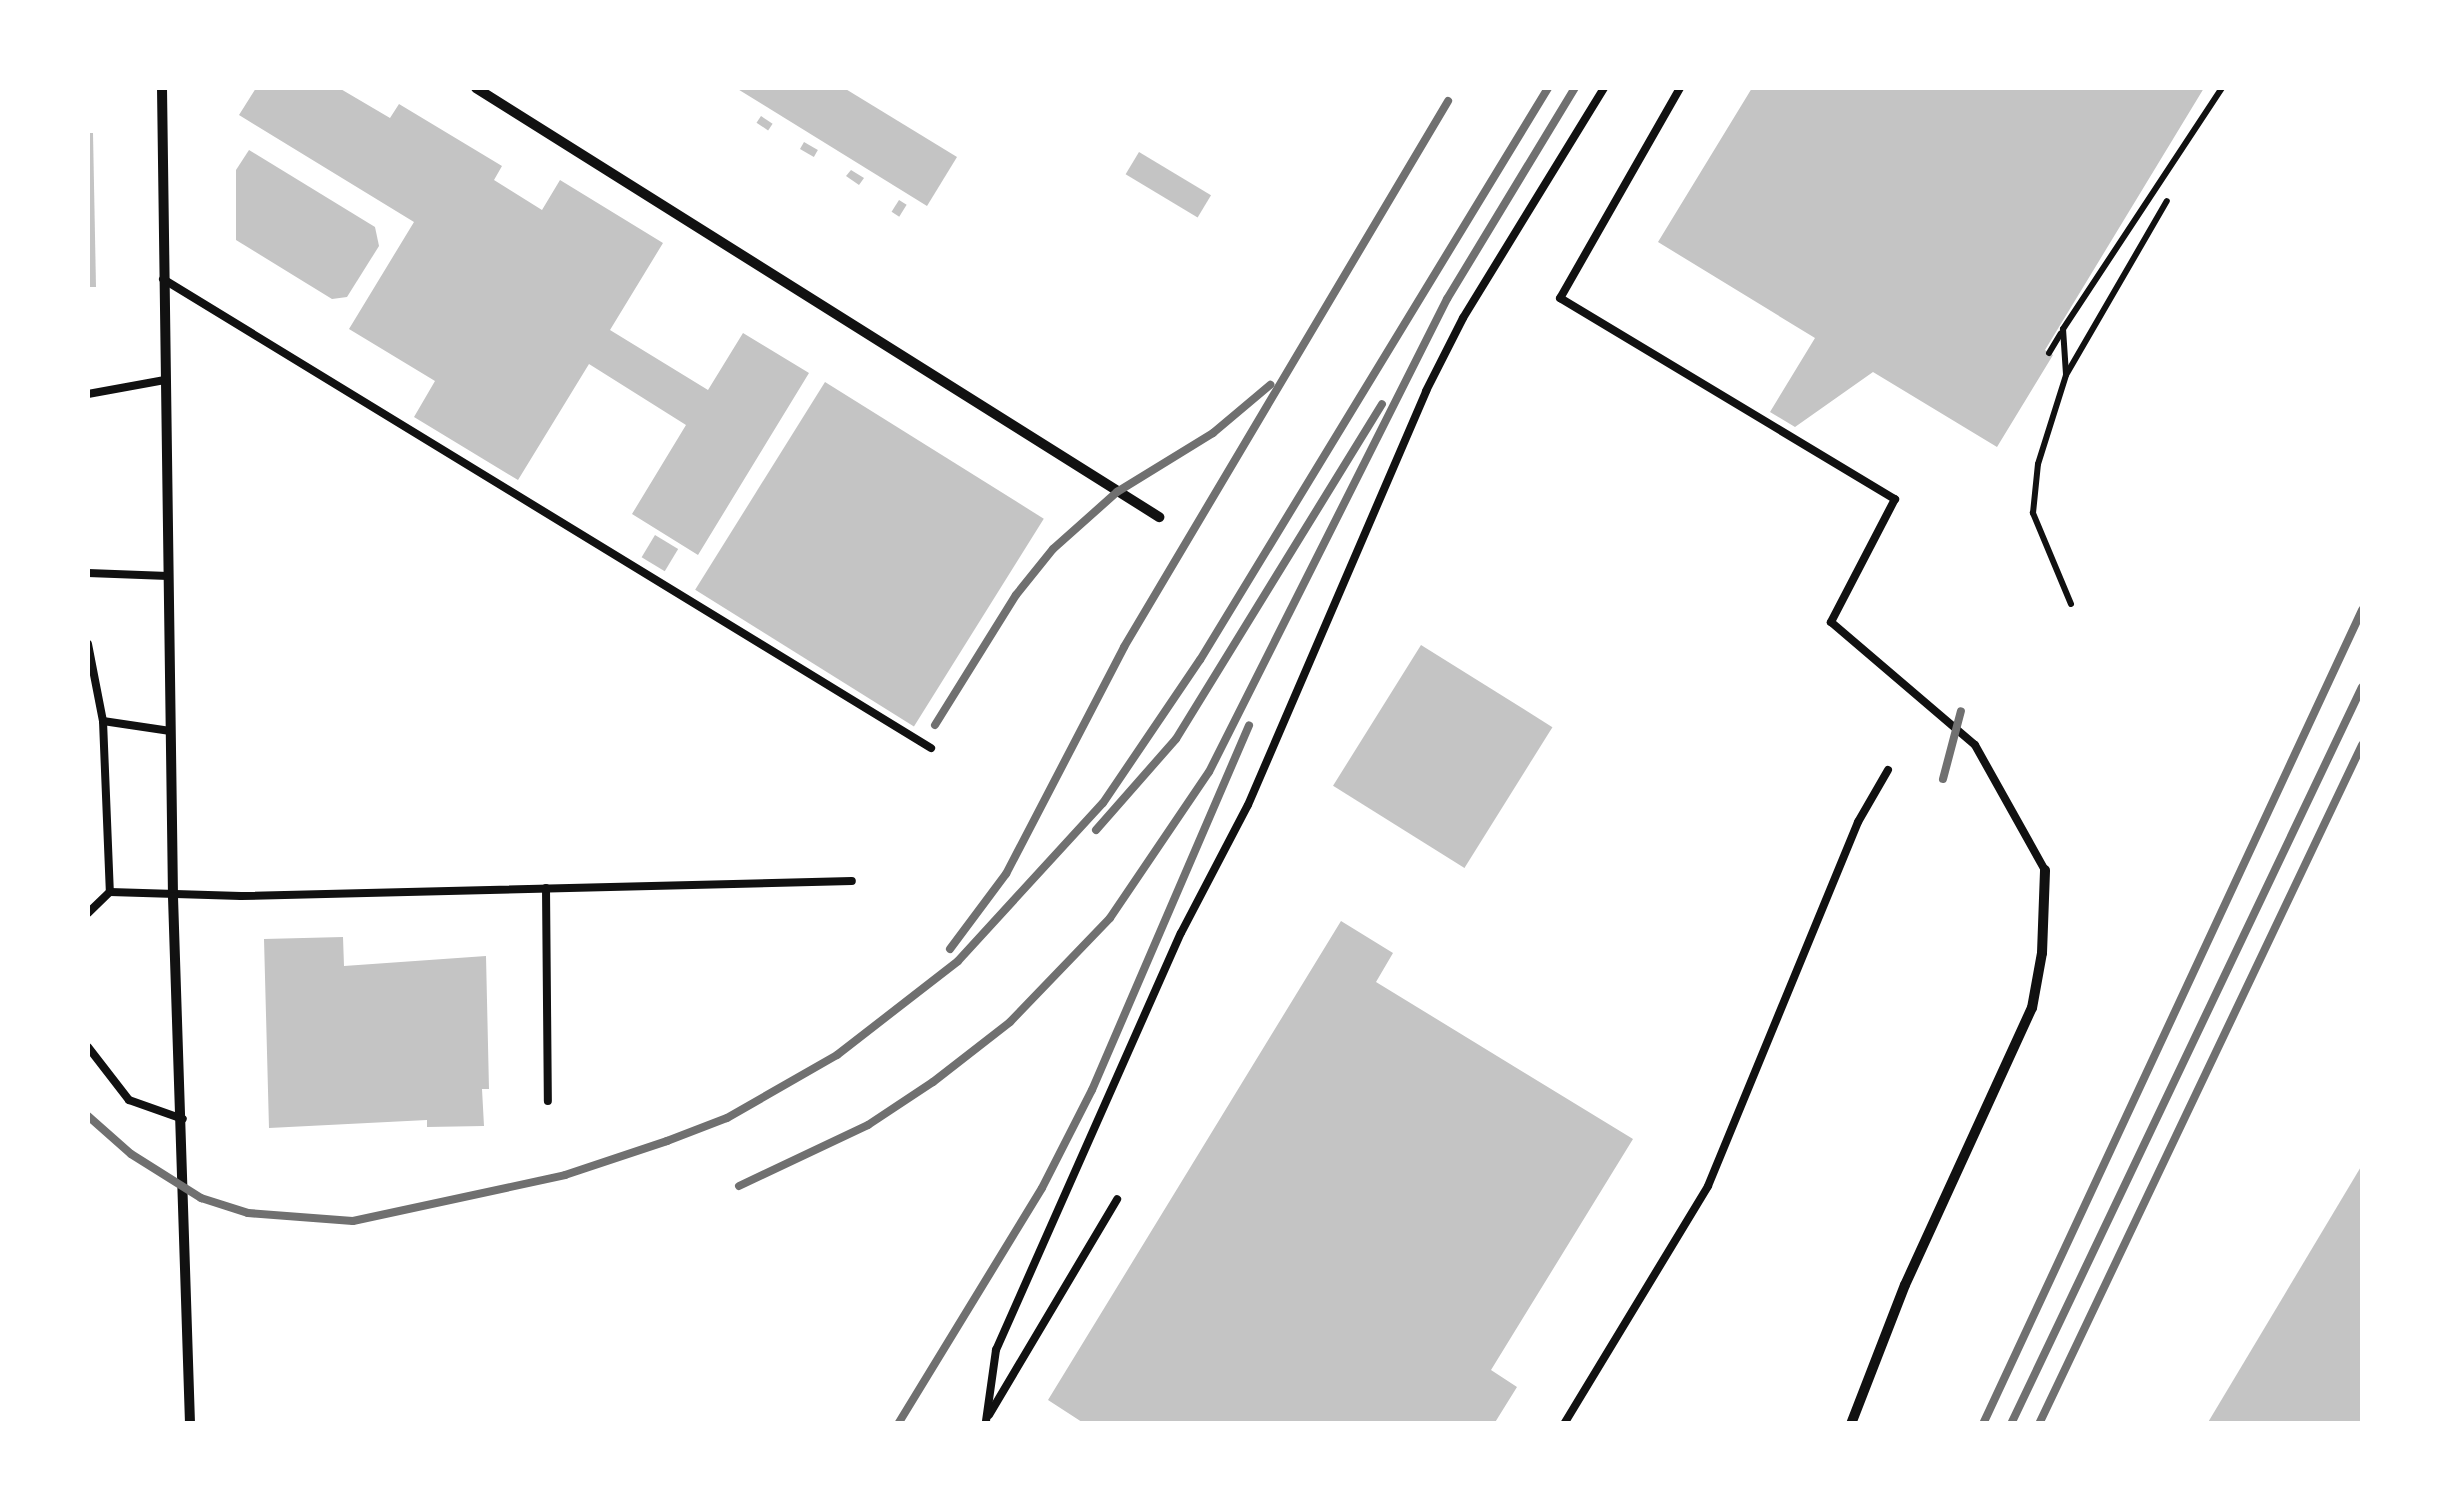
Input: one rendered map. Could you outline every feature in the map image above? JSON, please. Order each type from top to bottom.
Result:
[{"type":"street","points":[[162,88],[172,897],[183,1118],[190,1424]]},
{"type":"street","points":[[476,88],[1159,518]]},
{"type":"street","points":[[1851,1424],[1905,1285],[2032,1008],[2042,953],[2045,870]]},
{"type":"lane","points":[[985,1422],[996,1350],[1181,933],[1248,805],[1426,391],[1463,318],[1604,88]]},
{"type":"lane","points":[[1680,88],[1560,298],[1895,499],[1831,622],[1975,745],[2045,870]]},
{"type":"lane","points":[[163,280],[931,748]]},
{"type":"lane","points":[[88,394],[165,380]]},
{"type":"lane","points":[[88,572],[168,576]]},
{"type":"lane","points":[[88,644],[103,721],[110,892]]},
{"type":"lane","points":[[103,721],[170,731]]},
{"type":"lane","points":[[1564,1424],[1708,1186],[1858,822],[1888,770]]},
{"type":"lane","points":[[88,913],[110,892],[172,897],[852,881]]},
{"type":"lane","points":[[546,888],[548,1101]]},
{"type":"lane","points":[[88,1048],[129,1100],[183,1118]]},
{"type":"lane","points":[[985,1422],[1118,1199]]},
{"type":"path","points":[[2049,353],[2222,88]]},
{"type":"path","points":[[2071,604],[2033,513],[2038,464],[2066,375],[2167,200]]},
{"type":"path","points":[[2063,330],[2066,375]]},
{"type":"building","points":[[256,88],[339,88],[390,118],[399,104],[502,166],[494,180],[542,210],[560,180],[663,243],[610,330],[708,390],[743,333],[809,373],[698,555],[632,514],[686,425],[589,364],[518,480],[414,417],[435,381],[349,329],[414,222],[239,115]]},
{"type":"building","points":[[736,88],[844,88],[957,157],[927,206]]},
{"type":"building","points":[[1752,88],[2204,88],[2045,350],[2053,355],[1997,447],[1873,372],[1795,427],[1770,412],[1815,338],[1658,242]]},
{"type":"building","points":[[761,116],[773,124],[768,130],[757,123]]},
{"type":"building","points":[[88,133],[93,133],[96,287],[88,287]]},
{"type":"building","points":[[804,142],[818,150],[814,157],[800,149]]},
{"type":"building","points":[[249,150],[375,227],[379,246],[347,297],[332,299],[236,240],[236,170]]},
{"type":"building","points":[[1139,152],[1211,195],[1198,218],[1126,174]]},
{"type":"building","points":[[851,170],[864,178],[859,185],[846,176]]},
{"type":"building","points":[[899,200],[907,205],[899,217],[892,212]]},
{"type":"building","points":[[825,382],[1044,519],[914,726],[695,590]]},
{"type":"building","points":[[655,535],[678,549],[665,571],[642,557]]},
{"type":"building","points":[[1421,645],[1552,727],[1464,868],[1333,786]]},
{"type":"building","points":[[1341,921],[1393,953],[1376,982],[1633,1139],[1491,1370],[1517,1387],[1494,1424],[1085,1424],[1048,1400]]},
{"type":"building","points":[[343,937],[344,966],[486,956],[489,1089],[482,1089],[484,1126],[427,1127],[427,1120],[269,1128],[264,939]]},
{"type":"building","points":[[2362,1165],[2362,1424],[2207,1424]]},
{"type":"railway","points":[[88,1116],[131,1154],[201,1198],[248,1213],[353,1221],[565,1175],[667,1141],[727,1118],[837,1055],[958,961],[1103,803],[1200,660],[1548,88]]},
{"type":"railway","points":[[739,1186],[868,1125],[933,1082],[1010,1022],[1110,918],[1209,772],[1447,299],[1575,88]]},
{"type":"railway","points":[[950,949],[1006,874],[1124,647],[1448,101]]},
{"type":"railway","points":[[935,725],[1016,595],[1053,549],[1117,492],[1213,433],[1270,385]]},
{"type":"railway","points":[[1096,830],[1176,739],[1382,404]]},
{"type":"railway","points":[[1983,1424],[2362,610]]},
{"type":"railway","points":[[2011,1424],[2362,687]]},
{"type":"railway","points":[[1943,779],[1961,711]]},
{"type":"railway","points":[[898,1424],[1042,1188],[1092,1090],[1249,725]]},
{"type":"railway","points":[[2039,1424],[2362,745]]}]
